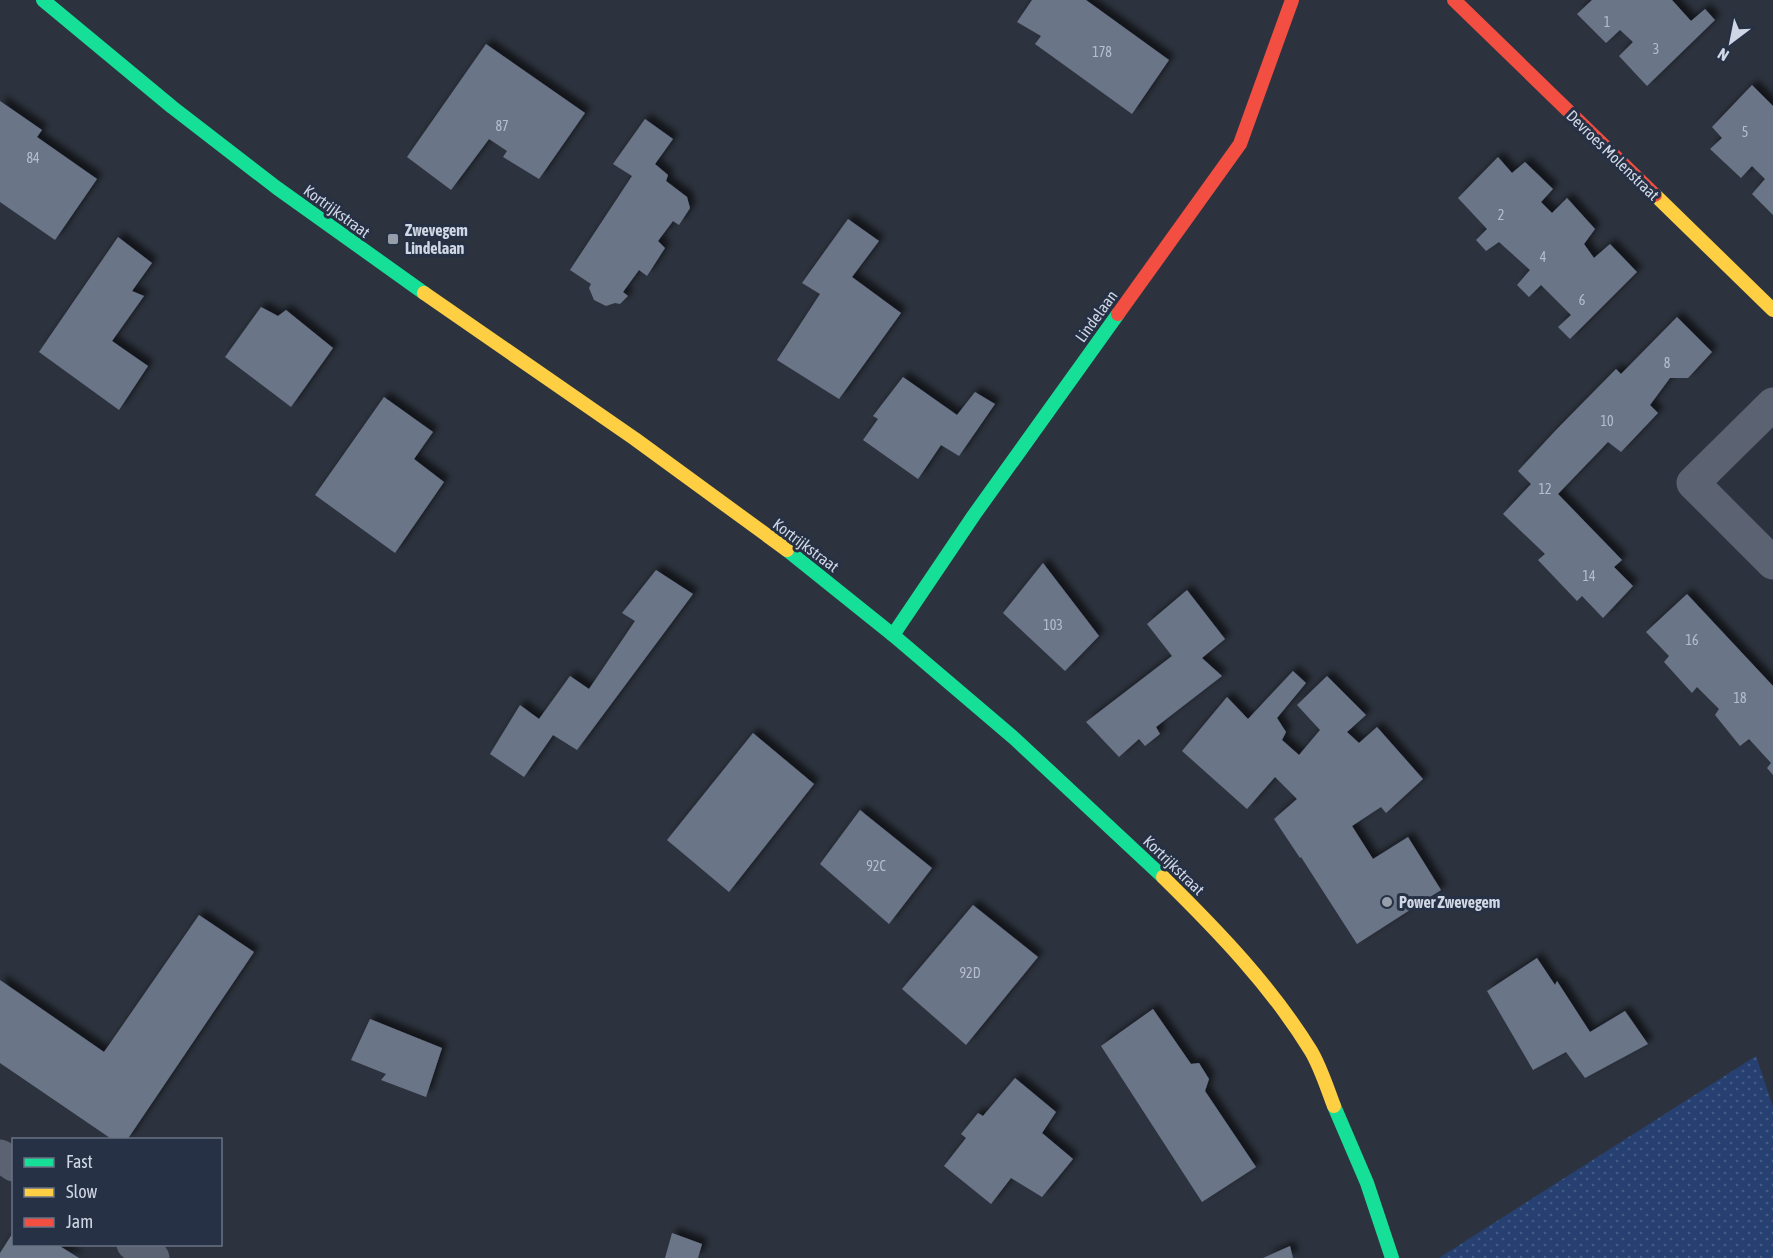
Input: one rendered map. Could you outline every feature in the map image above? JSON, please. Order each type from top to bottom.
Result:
[{"type":"main road","name":"Kortrijkstraat","points":[[43,0],[172,107],[277,188],[395,273],[635,439],[807,565],[1015,739],[1213,926],[1262,981],[1312,1053],[1367,1183],[1392,1258]]},
{"type":"main road","name":"Lindelaan","points":[[893,635],[974,515],[1240,144],[1292,0]]},
{"type":"main road","name":"Devroes Molenstraat","points":[[1454,0],[1773,310]]},
{"type":"street","points":[[1773,404],[1694,483],[1773,563]]},
{"type":"street","points":[[135,1246],[153,1258]]},
{"type":"shaded area","points":[[1756,1056],[1773,1107],[1773,1258],[1439,1258]]},
{"type":"building","points":[[1032,0],[1086,0],[1169,60],[1132,114],[1035,44],[1041,36],[1017,22]]},
{"type":"building","points":[[1592,0],[1672,0],[1691,21],[1705,9],[1715,20],[1647,86],[1619,56],[1633,42],[1620,30],[1606,43],[1577,14]]},
{"type":"building","points":[[486,44],[585,113],[539,179],[503,157],[507,151],[489,139],[451,190],[407,157]]},
{"type":"building","points":[[1752,85],[1773,106],[1773,215],[1752,194],[1765,179],[1752,166],[1741,178],[1710,149],[1722,138],[1712,127]]},
{"type":"building","points":[[0,101],[42,130],[37,137],[97,179],[55,240],[0,202]]},
{"type":"building","points":[[645,119],[673,139],[655,164],[668,175],[666,181],[687,197],[690,208],[679,225],[673,221],[658,241],[665,248],[647,276],[639,270],[623,292],[628,296],[620,304],[606,306],[594,300],[589,288],[591,284],[570,270],[632,176],[613,164]]},
{"type":"building","points":[[1498,157],[1512,173],[1525,162],[1553,189],[1541,202],[1552,213],[1567,198],[1595,229],[1584,244],[1594,258],[1610,244],[1637,272],[1570,339],[1558,327],[1571,315],[1541,285],[1529,297],[1517,285],[1530,270],[1499,242],[1486,251],[1476,240],[1487,229],[1458,198]]},
{"type":"building","points":[[848,219],[879,241],[852,277],[901,313],[839,399],[777,360],[820,294],[802,283]]},
{"type":"building","points":[[118,237],[152,263],[132,291],[144,296],[112,341],[148,366],[119,410],[39,352]]},
{"type":"building","points":[[261,307],[278,316],[286,310],[333,348],[291,407],[225,357]]},
{"type":"building","points":[[1677,317],[1712,352],[1688,378],[1670,378],[1650,405],[1658,413],[1621,452],[1608,442],[1558,494],[1622,560],[1614,567],[1633,586],[1603,618],[1582,596],[1577,601],[1538,560],[1545,554],[1503,514],[1531,484],[1518,471],[1616,369],[1621,374]]},
{"type":"building","points":[[903,377],[957,415],[975,392],[995,404],[959,456],[941,445],[918,479],[863,440],[878,419],[873,416]]},
{"type":"building","points":[[384,397],[433,432],[414,459],[444,482],[395,553],[315,495]]},
{"type":"building","points":[[1043,563],[1099,636],[1065,671],[1003,613]]},
{"type":"building","points":[[656,570],[693,594],[577,750],[553,735],[524,777],[490,754],[520,705],[539,719],[570,676],[589,689],[635,621],[622,613]]},
{"type":"building","points":[[1187,590],[1225,639],[1202,658],[1222,676],[1156,727],[1160,734],[1145,746],[1139,739],[1119,757],[1086,722],[1172,656],[1147,624]]},
{"type":"building","points":[[1687,594],[1773,686],[1773,775],[1767,768],[1771,763],[1749,739],[1740,746],[1715,715],[1719,709],[1697,687],[1692,693],[1664,662],[1669,656],[1646,632]]},
{"type":"building","points":[[1293,671],[1306,683],[1277,718],[1286,732],[1282,740],[1299,755],[1320,730],[1297,705],[1327,676],[1366,715],[1347,732],[1359,743],[1377,727],[1423,779],[1386,813],[1381,807],[1352,826],[1373,859],[1408,837],[1441,890],[1357,944],[1274,819],[1297,799],[1275,777],[1247,809],[1182,751],[1227,697],[1248,719]]},
{"type":"building","points":[[753,733],[814,784],[729,892],[667,840]]},
{"type":"building","points":[[860,810],[932,868],[889,924],[820,864]]},
{"type":"building","points":[[973,905],[1038,957],[966,1045],[902,989]]},
{"type":"building","points":[[199,915],[254,952],[128,1138],[110,1138],[0,1063],[0,980],[104,1052]]},
{"type":"building","points":[[1537,958],[1555,985],[1557,981],[1590,1032],[1625,1011],[1648,1044],[1585,1078],[1566,1052],[1533,1070],[1487,991]]},
{"type":"building","points":[[1153,1009],[1191,1064],[1199,1063],[1209,1079],[1205,1091],[1256,1167],[1202,1202],[1101,1046]]},
{"type":"building","points":[[370,1019],[442,1048],[426,1097],[381,1080],[386,1074],[351,1060]]},
{"type":"building","points":[[1015,1078],[1056,1112],[1042,1133],[1073,1159],[1042,1197],[1011,1178],[991,1204],[944,1166],[966,1138],[961,1134],[978,1113],[983,1116]]},
{"type":"building","points":[[672,1233],[702,1244],[698,1258],[665,1258]]},
{"type":"building","points":[[12,1234],[12,1246],[60,1246],[79,1258],[0,1258],[0,1253]]},
{"type":"building","points":[[1290,1246],[1293,1258],[1263,1258]]},
{"type":"traffic: fast","points":[[43,0],[172,107],[277,188],[424,293]]},
{"type":"traffic: fast","points":[[893,635],[974,515],[1118,314]]},
{"type":"traffic: fast","points":[[787,550],[893,635],[1015,739],[1163,877]]},
{"type":"traffic: fast","points":[[1334,1106],[1367,1183],[1392,1258]]},
{"type":"traffic: slow","points":[[1655,195],[1773,310]]},
{"type":"traffic: slow","points":[[424,293],[635,439],[787,550]]},
{"type":"traffic: slow","points":[[1163,877],[1204,918],[1279,1004],[1315,1058],[1334,1106]]},
{"type":"traffic: jam","points":[[1118,314],[1240,144],[1292,0]]},
{"type":"traffic: jam","points":[[1454,0],[1655,195]]},
{"type":"place","name":"Zwevegem Lindelaan","points":[[393,239]]},
{"type":"place","name":"Power Zwevegem","points":[[1387,902]]}]
